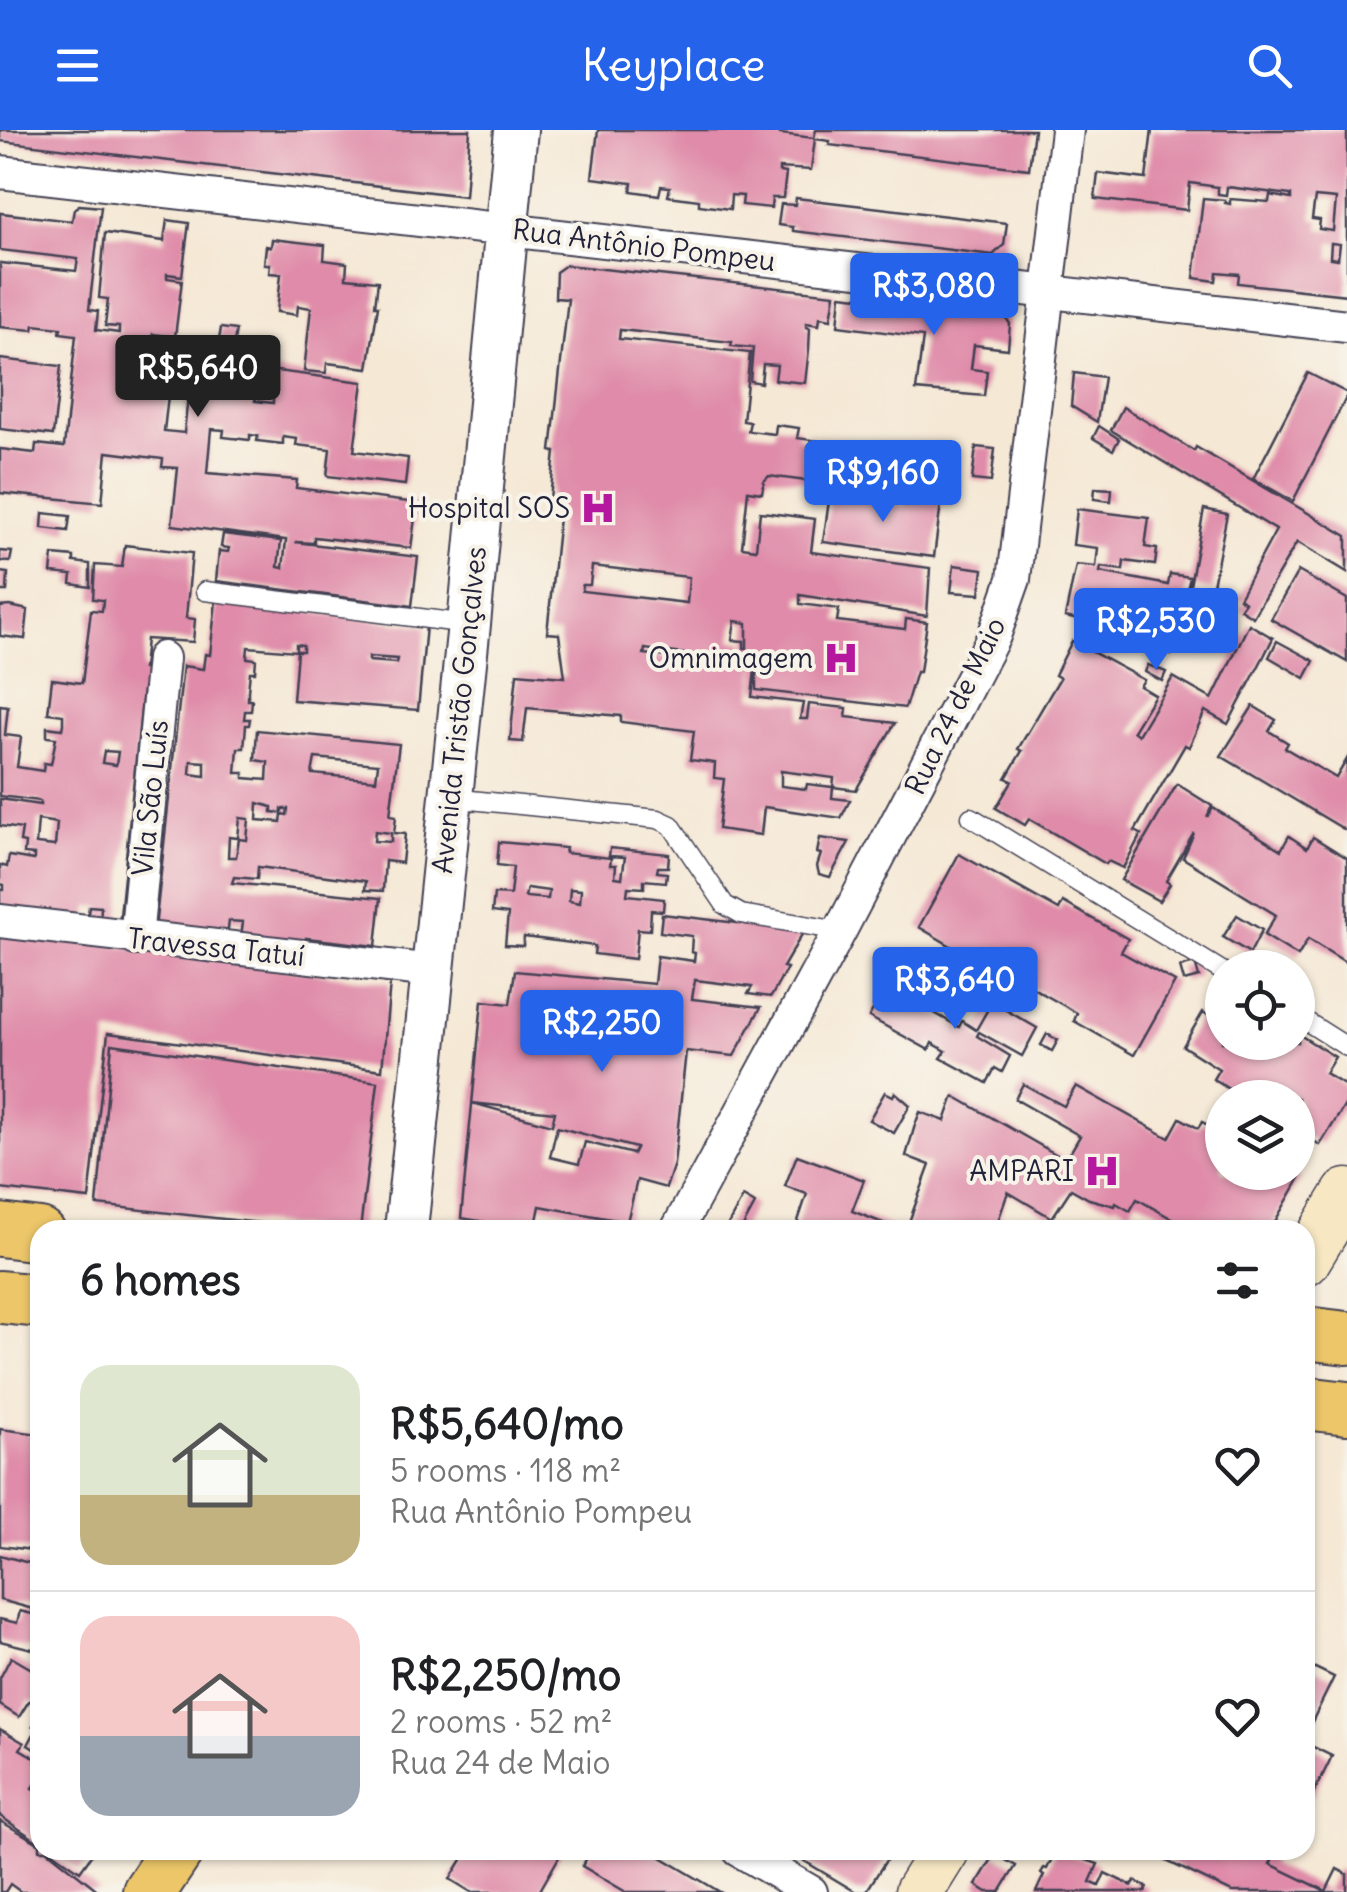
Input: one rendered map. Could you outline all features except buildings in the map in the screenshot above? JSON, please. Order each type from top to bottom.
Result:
[{"type":"main road","points":[[1315,1246],[1347,1193]]},
{"type":"main road","points":[[0,1230],[30,1234]]},
{"type":"main road","points":[[0,1296],[30,1300]]},
{"type":"main road","points":[[1315,1333],[1347,1338]]},
{"type":"main road","points":[[1315,1405],[1347,1408]]},
{"type":"main road","points":[[149,1892],[170,1860]]},
{"type":"main road","points":[[919,1892],[939,1860]]},
{"type":"street","name":"Avenida Tristão Gonçalves","points":[[407,1220],[516,130]]},
{"type":"street","name":"Rua 24 de Maio","points":[[682,1220],[994,636],[1014,579],[1067,130]]},
{"type":"street","name":"Rua Antônio Pompeu","points":[[0,172],[1347,326]]},
{"type":"street","name":"Vila São Luís","points":[[136,939],[164,658]]},
{"type":"street","name":"Travessa Tatuí","points":[[0,921],[432,971]]},
{"type":"street","points":[[757,1860],[811,1892]]},
{"type":"lane","points":[[205,591],[469,624]]},
{"type":"lane","points":[[450,798],[658,819],[671,826],[726,905],[740,914],[840,931]]},
{"type":"lane","points":[[971,817],[1205,961]]},
{"type":"lane","points":[[1315,1026],[1347,1046]]},
{"type":"place","name":"Hospital SOS","points":[[598,508]]},
{"type":"place","name":"Omnimagem","points":[[841,658]]},
{"type":"place","name":"AMPARI","points":[[1102,1171]]}]
